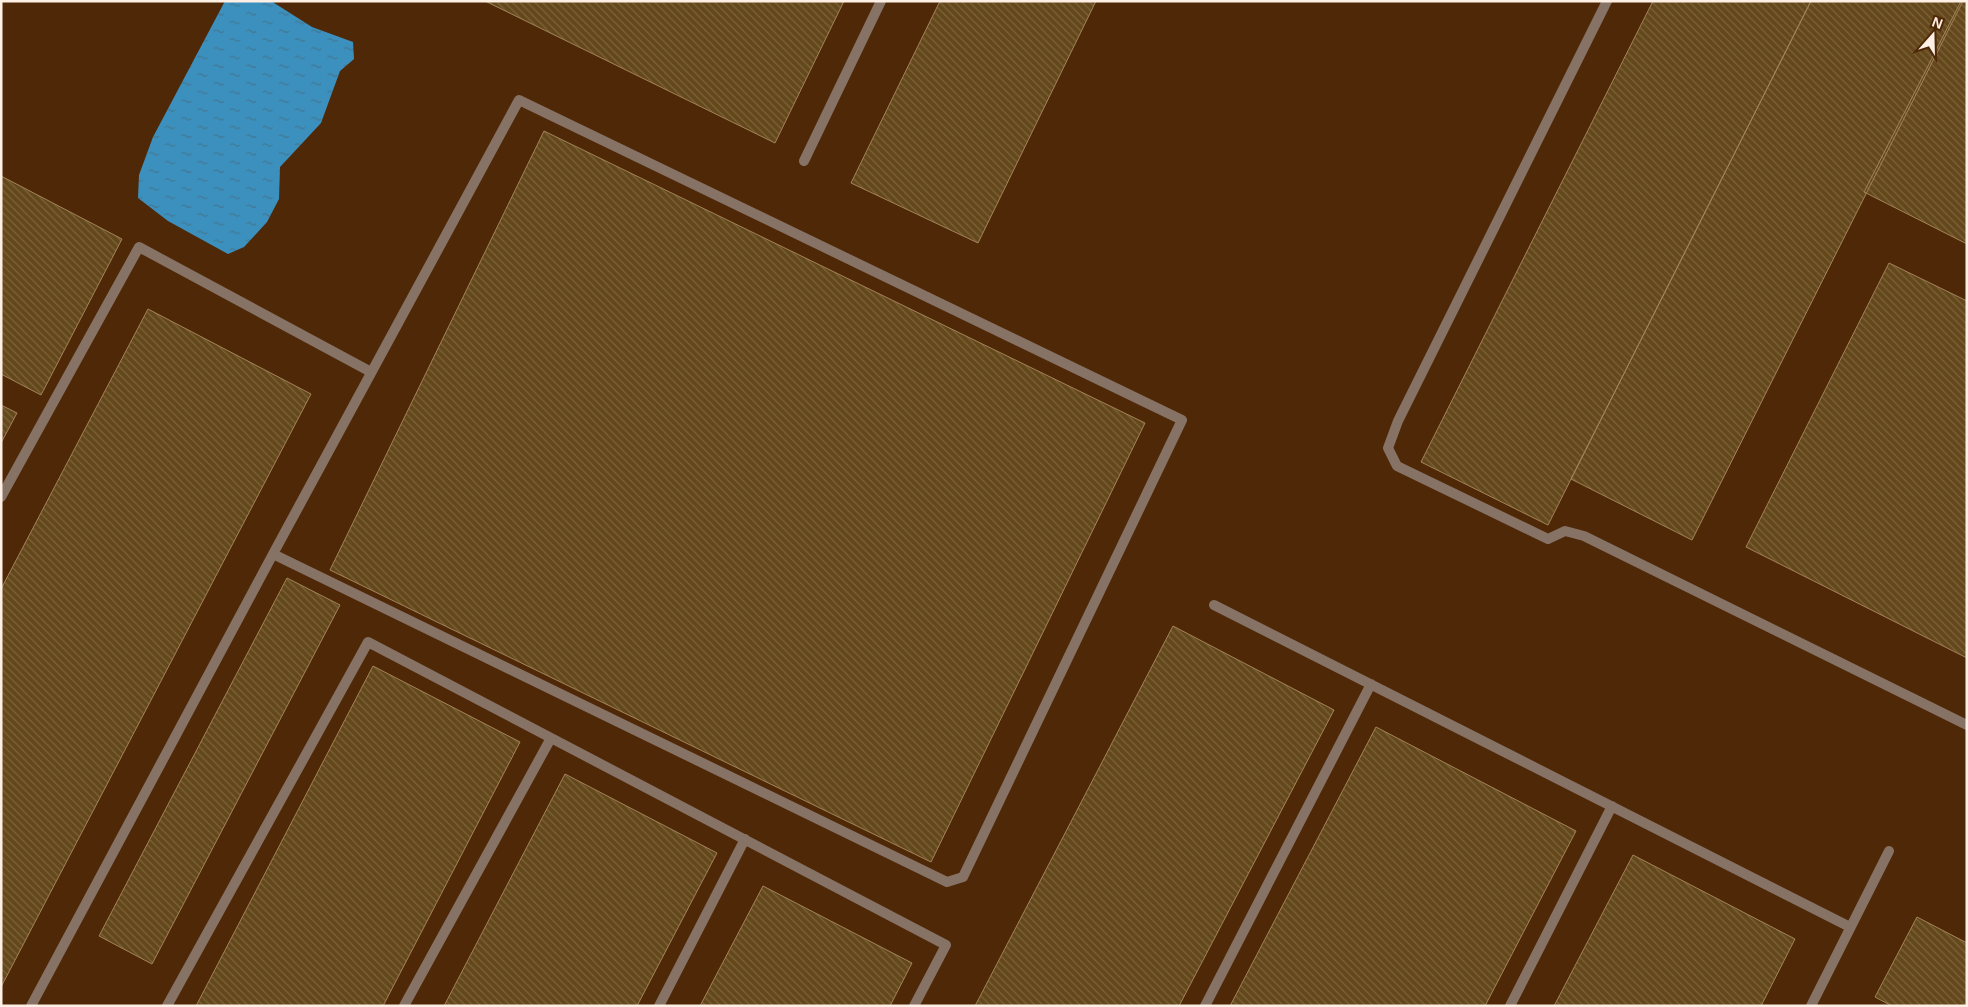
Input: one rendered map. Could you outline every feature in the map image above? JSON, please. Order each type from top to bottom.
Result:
[{"type":"lane","points":[[804,161],[881,1]]},
{"type":"lane","points":[[1607,1],[1398,421],[1388,448],[1397,466],[1548,539],[1565,531],[1584,536],[1967,725]]},
{"type":"lane","points":[[31,1006],[272,554],[518,100],[1182,420],[963,877],[947,882],[272,554]]},
{"type":"lane","points":[[1,497],[139,247],[371,372]]},
{"type":"lane","points":[[1214,605],[1850,927]]},
{"type":"lane","points":[[167,1006],[368,642],[946,945],[914,1006]]},
{"type":"lane","points":[[1205,1006],[1371,684]]},
{"type":"lane","points":[[404,1006],[551,738]]},
{"type":"lane","points":[[1510,1006],[1612,806]]},
{"type":"lane","points":[[660,1006],[745,839]]},
{"type":"lane","points":[[1810,1006],[1889,851]]},
{"type":"water","points":[[225,1],[271,1],[312,27],[353,42],[354,59],[340,71],[321,123],[280,167],[279,199],[267,222],[244,247],[228,254],[168,221],[138,198],[139,175],[153,137]]},
{"type":"building","points":[[485,1],[844,1],[775,143]]},
{"type":"building","points":[[940,1],[1096,1],[978,243],[851,183]]},
{"type":"building","points":[[1653,1],[1811,1],[1548,525],[1421,462]]},
{"type":"building","points":[[1811,1],[1963,1],[1692,540],[1571,479]]},
{"type":"building","points":[[1961,1],[1967,1],[1967,244],[1864,192]]},
{"type":"building","points":[[544,131],[1145,423],[931,862],[330,570]]},
{"type":"building","points":[[1,176],[122,239],[41,395],[1,374]]},
{"type":"building","points":[[1889,263],[1967,301],[1967,658],[1746,547]]},
{"type":"building","points":[[148,309],[311,394],[1,987],[1,589]]},
{"type":"building","points":[[1,405],[17,413],[1,443]]},
{"type":"building","points":[[287,578],[340,605],[152,964],[99,936]]},
{"type":"building","points":[[1173,626],[1334,710],[1179,1006],[975,1006]]},
{"type":"building","points":[[373,666],[520,742],[383,1006],[196,1006]]},
{"type":"building","points":[[1376,727],[1576,831],[1485,1006],[1230,1006]]},
{"type":"building","points":[[565,774],[717,853],[637,1006],[444,1006]]},
{"type":"building","points":[[1633,855],[1795,939],[1761,1006],[1554,1006]]},
{"type":"building","points":[[763,886],[912,963],[890,1006],[700,1006]]},
{"type":"building","points":[[1917,917],[1967,943],[1967,1006],[1892,1006],[1875,997]]}]
